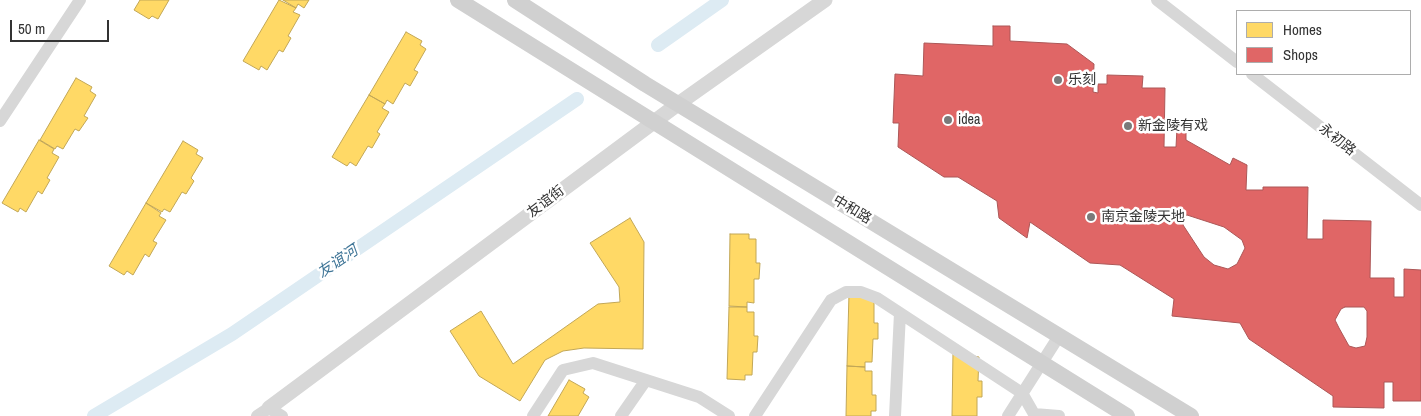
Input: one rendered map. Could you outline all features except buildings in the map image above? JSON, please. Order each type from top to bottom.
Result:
[{"type":"main road","points":[[458,0],[1127,416]]},
{"type":"main road","name":"中和路","points":[[515,0],[678,104],[1192,416]]},
{"type":"street","points":[[0,121],[80,0]]},
{"type":"street","name":"友谊街","points":[[263,412],[678,104],[825,0]]},
{"type":"street","points":[[1157,0],[1236,61]]},
{"type":"street","name":"永初路","points":[[1253,75],[1421,205]]},
{"type":"street","points":[[755,416],[831,300],[846,292],[861,292],[877,298],[1022,393],[1034,414],[1059,416]]},
{"type":"street","points":[[895,416],[900,313]]},
{"type":"street","points":[[1011,414],[1022,393],[1059,336]]},
{"type":"street","points":[[533,416],[563,370],[593,363],[700,397],[729,416]]},
{"type":"street","points":[[621,416],[646,380]]},
{"type":"street","points":[[263,412],[282,416]]},
{"type":"waterway","name":"友谊河","points":[[658,45],[722,0]]},
{"type":"waterway","name":"友谊河","points":[[94,416],[232,334],[577,99]]},
{"type":"place","name":"乐刻","points":[[1058,80]]},
{"type":"place","name":"idea","points":[[948,120]]},
{"type":"place","name":"新金陵有戏","points":[[1128,126]]},
{"type":"place","name":"南京金陵天地","points":[[1091,217]]}]
